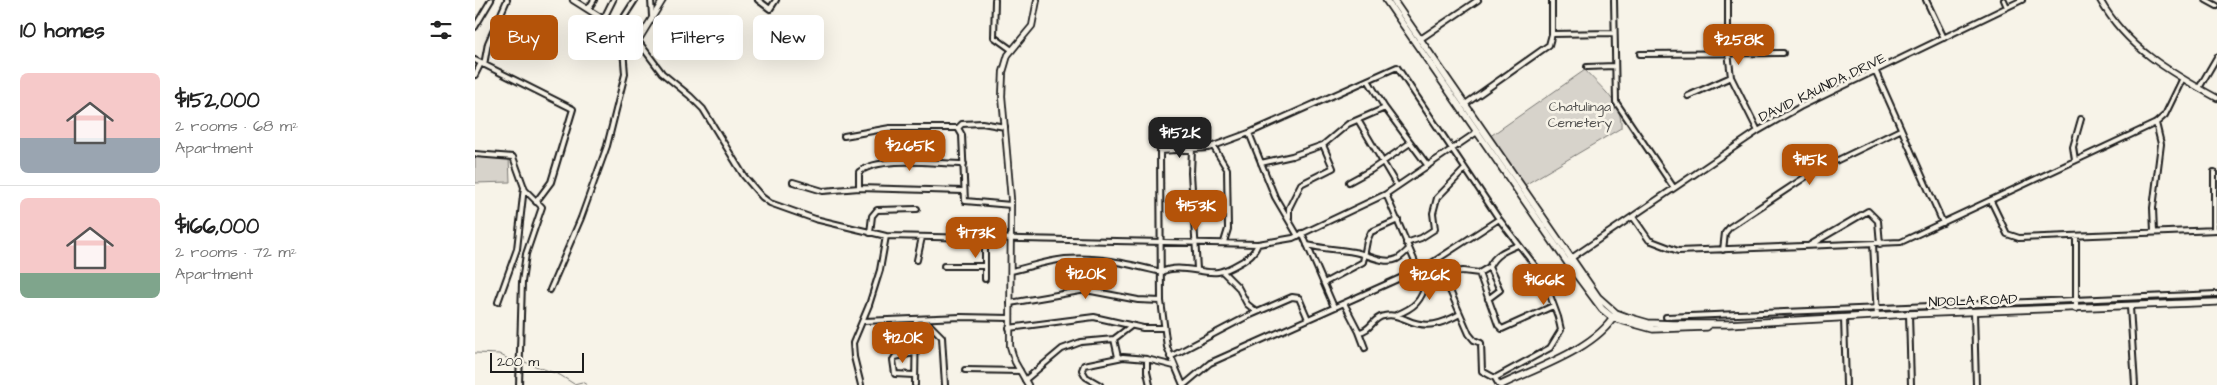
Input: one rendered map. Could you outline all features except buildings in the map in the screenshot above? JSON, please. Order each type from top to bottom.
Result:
[{"type":"main road","points":[[1386,0],[1418,42],[1569,260],[1615,316],[1604,331],[1589,342],[1500,385]]},
{"type":"main road","points":[[1393,0],[1418,42]]},
{"type":"main road","name":"NDOLA ROAD","points":[[1615,316],[1648,323],[1732,324],[1909,314],[2130,307],[2217,302]]},
{"type":"street","points":[[475,26],[491,0]]},
{"type":"street","points":[[475,75],[482,64],[488,43],[507,0]]},
{"type":"street","points":[[573,0],[599,15]]},
{"type":"street","points":[[588,9],[594,0]]},
{"type":"street","points":[[606,15],[613,0]]},
{"type":"street","points":[[625,15],[635,0]]},
{"type":"street","points":[[651,0],[652,16]]},
{"type":"street","points":[[643,33],[663,0]]},
{"type":"street","points":[[758,0],[770,9],[776,0]]},
{"type":"street","points":[[995,0],[994,37],[1012,50]]},
{"type":"street","points":[[1028,385],[1012,355],[1009,328],[1011,205],[1003,72],[1005,60],[1032,26],[1036,16],[1037,0]]},
{"type":"street","points":[[1418,42],[1478,0]]},
{"type":"street","points":[[1462,107],[1549,45],[1552,34],[1552,0]]},
{"type":"street","points":[[1613,0],[1616,102],[1674,188]]},
{"type":"street","points":[[1727,0],[1728,52],[1731,77],[1758,131]]},
{"type":"street","points":[[1926,0],[1944,38]]},
{"type":"street","points":[[2004,0],[2007,7]]},
{"type":"street","name":"DAVID KAUNDA DRIVE","points":[[1569,260],[1758,131],[1800,108],[2022,0]]},
{"type":"street","points":[[2100,0],[2119,28],[2140,49],[2182,80],[2217,98]]},
{"type":"street","points":[[2206,0],[2217,6]]},
{"type":"street","points":[[1552,34],[1613,33]]},
{"type":"street","points":[[643,49],[662,74],[703,109],[744,176],[766,200],[815,219],[886,236],[985,239],[1160,240],[1258,244],[1283,241],[1300,235],[1386,194],[1479,130]]},
{"type":"street","points":[[1640,54],[1783,53]]},
{"type":"street","points":[[2199,88],[2217,57]]},
{"type":"street","points":[[475,60],[573,109],[551,182],[536,202]]},
{"type":"street","points":[[550,290],[581,218],[607,146],[623,81],[623,60]]},
{"type":"street","points":[[1587,67],[1614,66]]},
{"type":"street","points":[[1495,378],[1553,345],[1561,330],[1543,276],[1499,219],[1397,67],[1213,146],[1160,151],[1161,301],[1170,357],[1184,385],[1210,364],[1437,261],[1499,219]]},
{"type":"street","points":[[1876,72],[1900,130],[1943,223]]},
{"type":"street","points":[[1688,96],[1731,77]]},
{"type":"street","points":[[1368,80],[1385,108],[1427,166]]},
{"type":"street","points":[[1633,216],[1654,244],[1678,250],[1880,244],[1908,240],[2156,123],[2165,115],[2182,80]]},
{"type":"street","points":[[1261,164],[1323,145],[1343,128],[1385,108]]},
{"type":"street","points":[[2075,160],[2073,147],[2081,119]]},
{"type":"street","points":[[1358,120],[1397,186]]},
{"type":"street","points":[[844,136],[891,128],[958,128],[962,124],[982,123],[1005,127]]},
{"type":"street","points":[[2154,232],[2153,208],[2161,144],[2156,123]]},
{"type":"street","points":[[958,128],[962,135],[964,164],[963,199],[967,202],[1011,205]]},
{"type":"street","points":[[1723,250],[1725,233],[1730,228],[1813,172],[1900,130]]},
{"type":"street","points":[[1249,132],[1275,197],[1307,245],[1335,307]]},
{"type":"street","points":[[1349,182],[1410,143]]},
{"type":"street","points":[[1289,220],[1289,208],[1301,184],[1333,168],[1323,145]]},
{"type":"street","points":[[1213,146],[1227,169],[1228,229],[1224,242]]},
{"type":"street","points":[[1192,149],[1191,173],[1197,269]]},
{"type":"street","points":[[475,154],[513,157],[523,187],[542,207],[526,254],[522,282],[519,385]]},
{"type":"street","points":[[859,188],[859,172],[873,166],[894,163],[964,164]]},
{"type":"street","points":[[1406,243],[1421,238],[1435,229],[1433,213],[1437,198],[1465,169]]},
{"type":"street","points":[[1991,201],[2007,234],[2012,237],[2215,230],[2214,172]]},
{"type":"street","points":[[793,182],[823,191],[859,188],[963,191]]},
{"type":"street","points":[[498,302],[517,249],[523,187]]},
{"type":"street","points":[[1359,332],[1372,327],[1380,317],[1396,315],[1414,307],[1421,299],[1425,282],[1406,243],[1386,194]]},
{"type":"street","points":[[870,233],[872,216],[877,210],[917,209]]},
{"type":"street","points":[[1808,246],[1868,211],[1879,221],[1880,244]]},
{"type":"street","points":[[1324,284],[1363,262],[1367,241],[1371,232],[1398,220]]},
{"type":"street","points":[[861,385],[853,348],[854,338],[864,321],[880,270],[886,236]]},
{"type":"street","points":[[2076,236],[2076,308]]},
{"type":"street","points":[[917,260],[923,237]]},
{"type":"street","points":[[985,239],[985,279]]},
{"type":"street","points":[[1011,270],[1064,259],[1084,259],[1108,260],[1161,272],[1172,268],[1222,271],[1251,255],[1258,244]]},
{"type":"street","points":[[1873,244],[1875,308],[1877,316]]},
{"type":"street","points":[[1307,245],[1339,252],[1354,252],[1365,257],[1395,260],[1409,249]]},
{"type":"street","points":[[1443,274],[1463,271],[1479,273],[1489,267],[1501,253],[1518,245]]},
{"type":"street","points":[[1437,261],[1469,334],[1473,340],[1481,343],[1480,367],[1482,371],[1495,378],[1500,385]]},
{"type":"street","points":[[944,266],[985,266]]},
{"type":"street","points":[[1488,299],[1500,290],[1489,267]]},
{"type":"street","points":[[1222,271],[1238,287],[1247,304],[1257,312]]},
{"type":"street","points":[[1479,273],[1498,325],[1502,329],[1553,306]]},
{"type":"street","points":[[1010,304],[1086,290],[1138,300],[1161,301]]},
{"type":"street","points":[[1666,317],[2075,298],[2217,294]]},
{"type":"street","points":[[1170,357],[1257,312],[1297,296],[1308,319]]},
{"type":"street","points":[[1344,303],[1365,348]]},
{"type":"street","points":[[2130,307],[2135,385]]},
{"type":"street","points":[[1974,312],[1976,385]]},
{"type":"street","points":[[1396,315],[1411,322],[1433,326],[1460,314]]},
{"type":"street","points":[[1732,324],[1734,314]]},
{"type":"street","points":[[1909,314],[1911,385]]},
{"type":"street","points":[[1009,328],[1087,317],[1104,318],[1131,326],[1165,328]]},
{"type":"street","points":[[864,321],[1010,318]]},
{"type":"street","points":[[1844,318],[1846,385]]},
{"type":"street","points":[[915,385],[916,319]]},
{"type":"street","points":[[924,319],[942,337],[945,385]]},
{"type":"street","points":[[1025,380],[1052,356],[1072,345],[1114,339],[1131,326]]},
{"type":"street","points":[[1114,339],[1118,358]]},
{"type":"street","points":[[914,353],[895,357],[893,360],[895,374],[914,375]]},
{"type":"street","points":[[1099,385],[1085,377],[1084,365],[1118,358],[1147,358],[1174,366]]},
{"type":"street","points":[[1147,358],[1147,372],[1150,385]]},
{"type":"street","points":[[965,370],[1020,371]]},
{"type":"green space","name":"Chatulinga Cemetery","points":[[1585,70],[1615,103],[1621,119],[1621,128],[1523,186],[1489,137]]},
{"type":"green space","points":[[475,157],[509,157],[510,182],[475,183]]},
{"type":"waterway","points":[[475,353],[499,354],[508,359],[518,360]]},
{"type":"waterway","points":[[522,361],[560,375],[574,384],[582,382],[587,385]]}]
